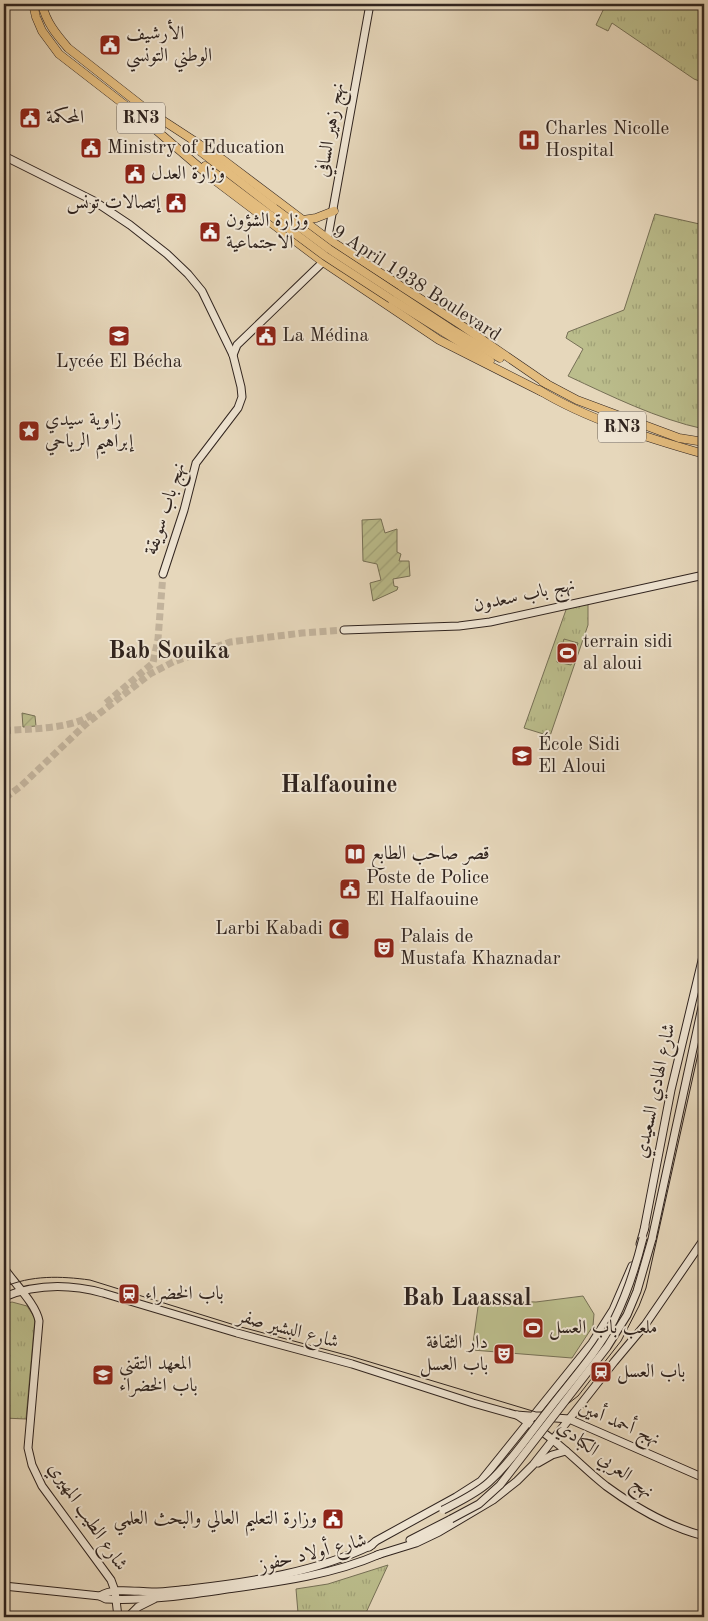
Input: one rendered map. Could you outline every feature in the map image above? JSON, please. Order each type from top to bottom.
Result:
[{"type":"main road","name":"9 April 1938 Boulevard","points":[[33,4],[39,24],[47,39],[59,54],[149,124],[272,212]]},
{"type":"main road","name":"9 April 1938 Boulevard","points":[[42,4],[48,21],[68,48],[153,114],[325,256],[577,400],[704,446]]},
{"type":"main road","name":"نهج زهير السافي","points":[[323,262],[334,211],[370,4]]},
{"type":"main road","name":"9 April 1938 Boulevard","points":[[153,114],[222,159],[328,239],[461,325],[547,384]]},
{"type":"main road","name":"9 April 1938 Boulevard","points":[[149,124],[213,179],[323,262],[439,340],[570,407],[677,446],[704,453]]},
{"type":"main road","name":"نهج باب سويقة","points":[[4,156],[94,200],[167,254],[188,274],[202,291],[231,352],[242,397],[238,408],[196,464],[184,510],[163,574]]},
{"type":"main road","points":[[303,220],[316,218],[334,211]]},
{"type":"main road","points":[[231,352],[323,262],[347,252]]},
{"type":"main road","name":"9 April 1938 Boulevard","points":[[394,296],[453,338],[542,392]]},
{"type":"main road","name":"9 April 1938 Boulevard","points":[[679,438],[704,442]]},
{"type":"main road","name":"نهج باب سعدون","points":[[346,630],[459,626],[490,622],[704,575]]},
{"type":"main road","name":"شارع الهادي السعيدي","points":[[643,1238],[671,1090],[704,952]]},
{"type":"main road","name":"شارع الهادي السعيدي","points":[[652,1239],[704,998]]},
{"type":"main road","name":"شارع أولاد حفوز","points":[[369,1547],[376,1541],[476,1485],[528,1423],[605,1324],[622,1292],[645,1227]]},
{"type":"main road","name":"شارع أولاد حفوز","points":[[643,1238],[636,1268],[613,1321],[596,1348],[514,1454],[488,1483],[478,1491],[369,1547],[297,1572],[252,1581],[163,1591],[105,1592],[100,1596],[116,1600],[158,1597],[282,1581],[331,1570],[377,1555],[479,1504],[500,1485],[607,1347],[632,1304],[643,1274],[652,1239]]},
{"type":"main road","points":[[377,1555],[416,1543],[457,1523],[511,1486],[534,1465],[645,1326],[704,1239]]},
{"type":"main road","name":"شارع الطيب المهيري","points":[[4,1268],[35,1309],[38,1321],[28,1448],[32,1465],[42,1486],[106,1572],[116,1591],[118,1617]]},
{"type":"main road","points":[[4,1276],[14,1282]]},
{"type":"main road","name":"شارع البشير صفر","points":[[4,1297],[39,1287],[61,1286],[91,1290],[237,1334],[352,1364],[473,1404],[516,1415]]},
{"type":"main road","name":"نهج أحمد أمين","points":[[516,1415],[569,1419],[704,1478]]},
{"type":"main road","name":"نهج العربي الكبادي","points":[[516,1415],[554,1440],[607,1487],[660,1520],[683,1530],[704,1536]]},
{"type":"main road","points":[[534,1465],[552,1455],[566,1451]]},
{"type":"main road","points":[[4,1586],[100,1596]]},
{"type":"main road","points":[[128,1617],[138,1607],[158,1597]]},
{"type":"green space","points":[[606,4],[704,4],[704,83],[694,79],[612,23],[608,31],[596,25]]},
{"type":"green space","points":[[655,214],[704,225],[704,429],[652,413],[568,376],[583,349],[566,338],[568,332],[624,310]]},
{"type":"green space","points":[[381,519],[385,533],[397,529],[397,552],[401,554],[399,561],[409,561],[410,576],[393,579],[394,586],[398,587],[397,590],[373,601],[370,583],[381,580],[377,564],[363,561],[362,520]]},
{"type":"green space","points":[[588,603],[588,625],[550,736],[524,728],[567,607]]},
{"type":"green space","name":"terrain sidi al aloui","points":[[564,639],[578,643],[571,665],[557,662]]},
{"type":"green space","points":[[22,713],[35,716],[36,726],[23,727]]},
{"type":"green space","name":"ملعب باب العسل","points":[[583,1296],[594,1314],[593,1326],[572,1358],[472,1350],[479,1300],[536,1302]]},
{"type":"green space","points":[[12,1302],[27,1306],[35,1318],[26,1419],[4,1418],[4,1304]]},
{"type":"green space","points":[[388,1565],[364,1617],[296,1617],[298,1613],[296,1589],[328,1584]]},
{"type":"tunnel","points":[[106,703],[153,663],[158,639],[163,574]]},
{"type":"tunnel","points":[[5,798],[21,786],[86,724],[150,674],[173,662],[230,642],[344,630]]},
{"type":"tunnel","points":[[4,731],[75,723],[94,713]]},
{"type":"tram line","points":[[4,1287],[35,1278],[90,1280],[241,1327],[350,1356],[536,1412],[551,1412],[565,1406],[578,1396],[621,1341],[639,1306],[646,1288],[704,1027]]},
{"type":"place","name":"الأرشيف الوطني التونسي","points":[[110,45]]},
{"type":"place","name":"المحكمة","points":[[30,118]]},
{"type":"place","name":"Charles Nicolle Hospital","points":[[529,140]]},
{"type":"place","name":"Ministry of Education","points":[[91,148]]},
{"type":"place","name":"وزارة العدل","points":[[135,174]]},
{"type":"place","name":"إتصالات تونس","points":[[176,203]]},
{"type":"place","name":"وزارة الشؤون الاجتماعية","points":[[210,232]]},
{"type":"place","name":"Lycée El Bécha","points":[[119,336]]},
{"type":"place","name":"La Médina","points":[[266,336]]},
{"type":"place","name":"زاوية سيدي إبراهيم الرياحي","points":[[29,431]]},
{"type":"place","name":"terrain sidi al aloui","points":[[567,653]]},
{"type":"place","name":"École Sidi El Aloui","points":[[522,756]]},
{"type":"place","name":"قصر صاحب الطابع","points":[[355,854]]},
{"type":"place","name":"Poste de Police El Halfaouine","points":[[350,889]]},
{"type":"place","name":"Larbi Kabadi","points":[[339,929]]},
{"type":"place","name":"Palais de Mustafa Khaznadar","points":[[384,948]]},
{"type":"place","name":"باب الخضراء","points":[[129,1294]]},
{"type":"place","name":"ملعب باب العسل","points":[[533,1328]]},
{"type":"place","name":"دار الثقافة باب العسل","points":[[504,1354]]},
{"type":"place","name":"باب العسل","points":[[601,1372]]},
{"type":"place","name":"المعهد التقني باب الخضراء","points":[[103,1375]]},
{"type":"place","name":"وزارة التعليم العالي والبحث العلمي","points":[[333,1519]]},
{"type":"district","name":"Bab Souika","points":[[169,652]]},
{"type":"district","name":"Halfaouine","points":[[339,786]]},
{"type":"district","name":"Bab Laassal","points":[[467,1299]]}]
